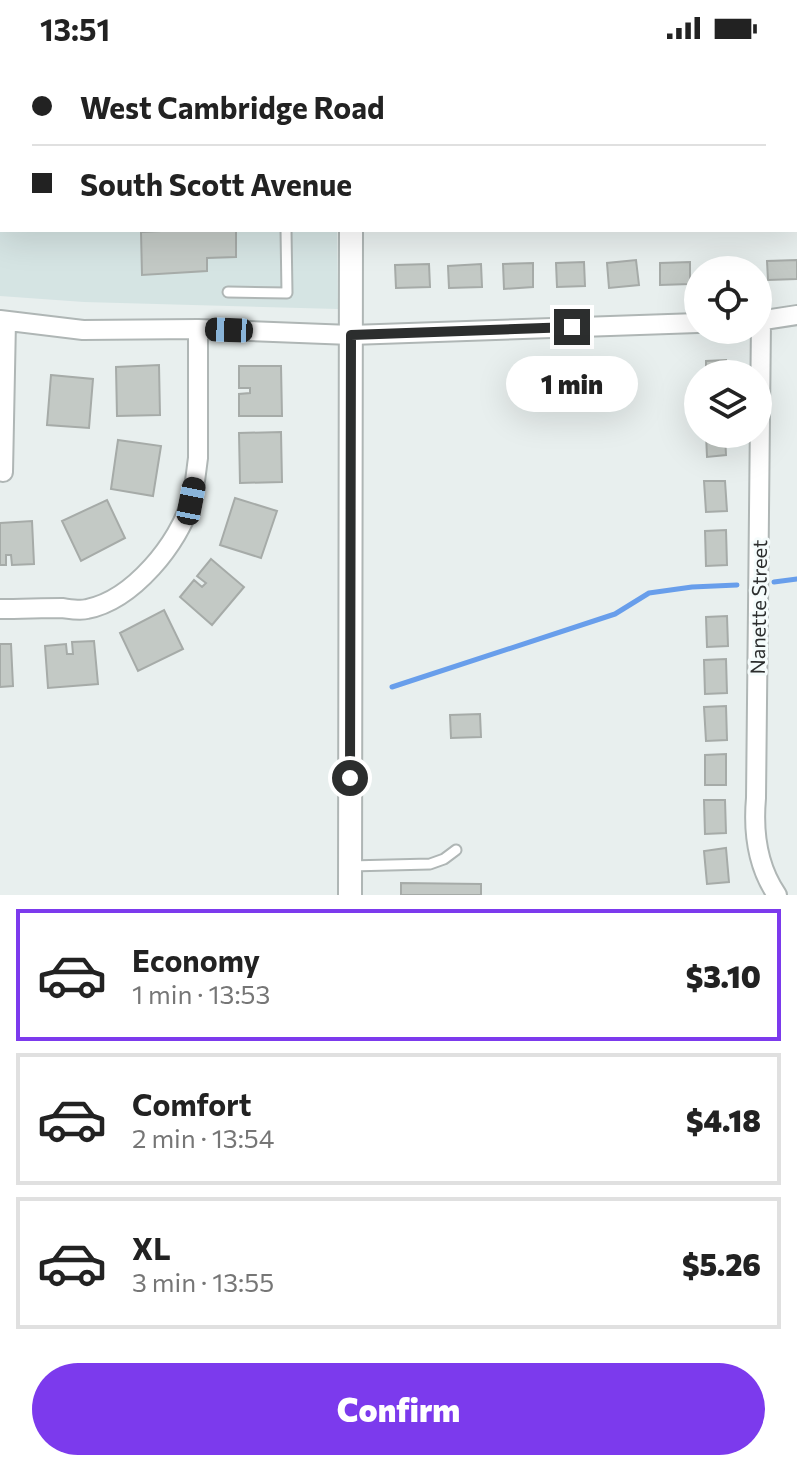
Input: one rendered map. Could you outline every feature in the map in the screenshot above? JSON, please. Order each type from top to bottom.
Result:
[{"type":"street","points":[[350,895],[351,232]]},
{"type":"street","points":[[772,319],[797,315]]},
{"type":"street","points":[[3,472],[3,320],[83,330],[198,329],[351,335],[684,323]]},
{"type":"street","points":[[0,609],[86,610],[128,590],[171,544],[191,501],[198,458],[198,329]]},
{"type":"street","name":"Nanette Street","points":[[760,344],[754,819],[761,864],[775,892]]},
{"type":"lane","points":[[228,292],[287,293],[286,232]]},
{"type":"lane","points":[[350,866],[430,864],[456,850]]},
{"type":"shaded area","points":[[0,232],[337,232],[338,309],[84,302],[0,296]]},
{"type":"building","points":[[141,232],[236,232],[236,257],[207,258],[207,271],[142,275]]},
{"type":"building","points":[[636,260],[639,285],[609,288],[607,263]]},
{"type":"building","points":[[797,260],[797,279],[772,280],[772,261]]},
{"type":"building","points":[[584,262],[585,286],[557,287],[556,263]]},
{"type":"building","points":[[684,262],[684,284],[660,285],[660,263]]},
{"type":"building","points":[[533,263],[533,287],[504,289],[503,264]]},
{"type":"building","points":[[429,264],[430,287],[396,288],[395,265]]},
{"type":"building","points":[[481,264],[482,287],[449,288],[448,266]]},
{"type":"building","points":[[159,365],[160,415],[117,416],[116,367]]},
{"type":"building","points":[[239,366],[281,366],[282,416],[239,416],[239,394],[250,393],[250,388],[239,388]]},
{"type":"building","points":[[51,375],[93,379],[89,428],[47,425]]},
{"type":"building","points":[[281,432],[282,482],[240,483],[239,433]]},
{"type":"building","points":[[118,440],[161,446],[153,496],[111,489]]},
{"type":"building","points":[[707,448],[726,448],[726,455],[707,457]]},
{"type":"building","points":[[704,481],[725,481],[727,511],[706,512]]},
{"type":"building","points":[[235,498],[277,511],[261,558],[220,545]]},
{"type":"building","points":[[107,500],[125,538],[81,561],[62,521]]},
{"type":"building","points":[[32,521],[34,564],[12,565],[11,555],[6,555],[6,565],[0,565],[0,523]]},
{"type":"building","points":[[726,530],[727,565],[706,566],[705,531]]},
{"type":"building","points":[[211,559],[244,587],[212,625],[180,597],[194,580],[202,587],[206,583],[197,576]]},
{"type":"building","points":[[164,610],[183,649],[138,671],[120,633]]},
{"type":"building","points":[[727,616],[728,646],[707,647],[706,617]]},
{"type":"building","points":[[94,641],[98,684],[48,688],[45,646],[66,644],[67,654],[73,654],[72,642]]},
{"type":"building","points":[[0,644],[11,644],[13,686],[0,687]]},
{"type":"building","points":[[726,659],[727,693],[705,694],[704,660]]},
{"type":"building","points":[[726,706],[727,740],[706,741],[704,707]]},
{"type":"building","points":[[480,714],[481,737],[451,738],[450,715]]},
{"type":"building","points":[[726,754],[726,785],[705,785],[705,755]]},
{"type":"building","points":[[704,800],[725,800],[726,833],[705,834]]},
{"type":"building","points":[[726,848],[729,882],[707,884],[704,851]]},
{"type":"building","points":[[401,883],[481,884],[481,895],[401,895]]},
{"type":"waterway","points":[[774,582],[797,579]]},
{"type":"waterway","points":[[392,687],[615,614],[649,593],[737,585]]},
{"type":"route","points":[[350,778],[351,335],[572,327]]}]
